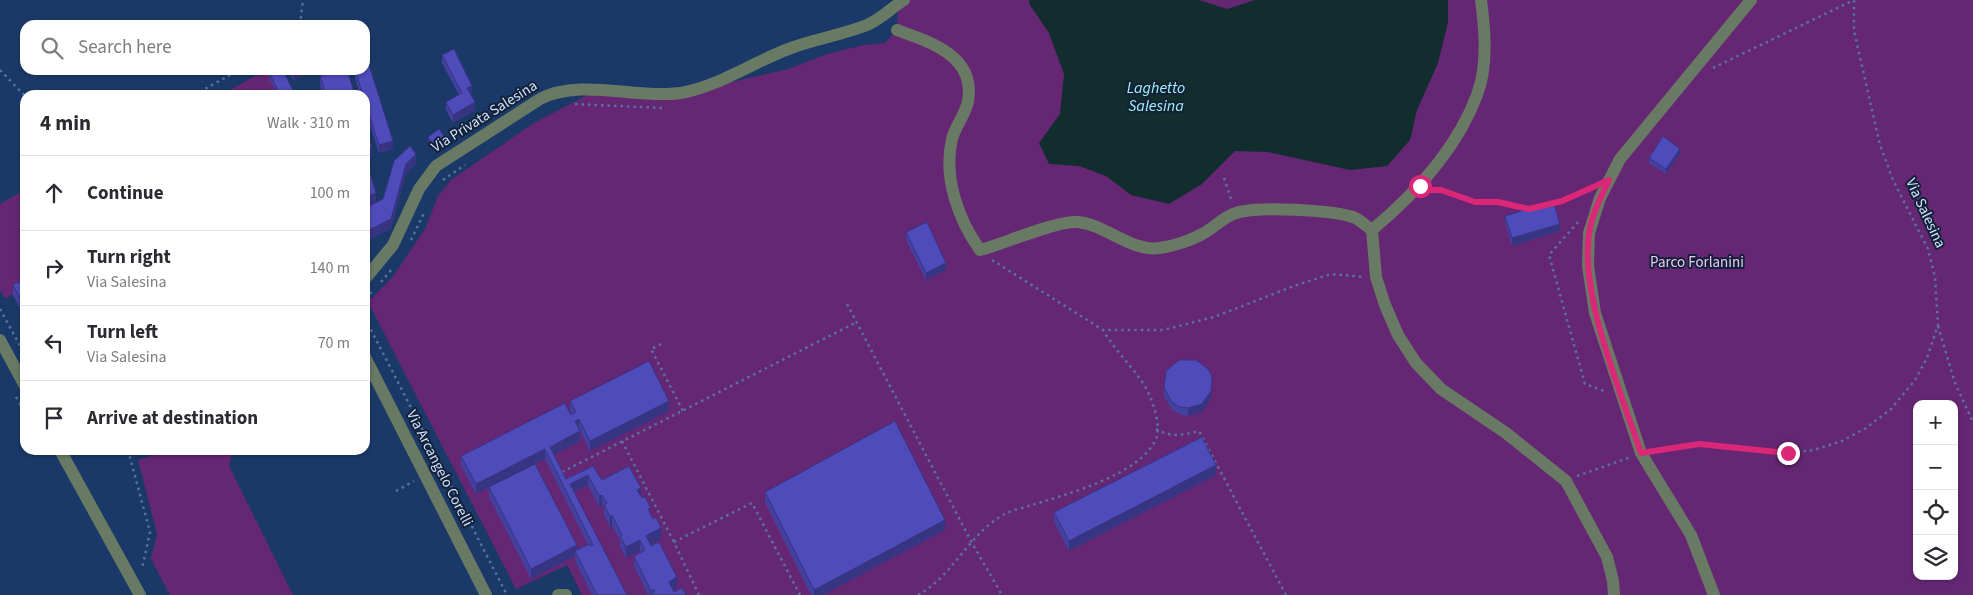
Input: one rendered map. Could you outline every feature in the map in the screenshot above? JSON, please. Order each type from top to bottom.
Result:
[{"type":"street","name":"Via Privata Salesina","points":[[370,274],[394,245],[419,189],[436,166],[545,96],[574,90],[660,95],[685,92],[710,85],[790,48],[868,25],[890,24],[904,0]]},
{"type":"street","points":[[1372,230],[1406,202],[1429,175],[1466,120],[1478,94],[1484,64],[1485,24],[1481,0]]},
{"type":"street","points":[[1714,595],[1691,535],[1641,453],[1595,313],[1588,266],[1589,233],[1600,198],[1620,159],[1750,0]]},
{"type":"street","points":[[890,24],[930,42],[955,57],[964,70],[968,100],[952,137],[951,181],[954,199],[970,237],[980,250],[1060,224],[1077,222],[1093,225],[1146,248],[1161,248],[1204,233],[1223,219],[1236,213],[1250,210],[1330,212],[1354,218],[1372,230]]},
{"type":"street","points":[[1372,230],[1376,277],[1385,305],[1398,335],[1416,363],[1441,389],[1506,433],[1566,481],[1606,557],[1613,581],[1614,595]]},
{"type":"street","points":[[0,340],[20,377]]},
{"type":"street","name":"Via Arcangelo Corelli","points":[[370,366],[486,595]]},
{"type":"street","points":[[63,455],[138,591]]},
{"type":"street","points":[[558,595],[566,595]]},
{"type":"path","points":[[301,20],[304,0]]},
{"type":"path","points":[[1711,69],[1854,0]]},
{"type":"path","name":"Via Salesina","points":[[1585,474],[1641,453],[1699,444],[1788,453],[1814,450],[1842,441],[1866,428],[1891,409],[1915,380],[1927,358],[1938,325],[1935,277],[1928,249],[1893,180],[1880,145],[1854,32],[1854,0]]},
{"type":"path","points":[[0,70],[20,91]]},
{"type":"path","points":[[203,90],[230,75]]},
{"type":"path","points":[[574,104],[650,110],[668,108]]},
{"type":"path","points":[[441,181],[472,160]]},
{"type":"path","points":[[1224,178],[1236,213]]},
{"type":"path","points":[[1545,205],[1562,201],[1609,180]]},
{"type":"path","points":[[1416,190],[1441,190],[1479,203],[1494,202],[1519,208],[1536,208]]},
{"type":"path","points":[[409,244],[426,209]]},
{"type":"path","points":[[1581,219],[1549,255],[1585,384],[1623,397]]},
{"type":"path","points":[[918,595],[1004,515],[1099,481],[1123,470],[1145,455],[1157,437],[1156,415],[1149,394],[1103,330],[993,261],[980,250]]},
{"type":"path","points":[[370,293],[393,268]]},
{"type":"path","points":[[1103,330],[1163,330],[1214,317],[1294,286],[1331,274],[1376,277]]},
{"type":"path","points":[[847,304],[972,543],[1002,595]]},
{"type":"path","points":[[0,310],[20,346]]},
{"type":"path","points":[[558,474],[857,322]]},
{"type":"path","points":[[1938,325],[1955,383],[1973,422]]},
{"type":"path","points":[[370,328],[507,595]]},
{"type":"path","points":[[661,344],[651,349],[683,411]]},
{"type":"path","points":[[1156,429],[1168,436],[1200,431],[1286,595]]},
{"type":"path","points":[[622,441],[699,595]]},
{"type":"path","points":[[129,455],[150,532],[138,591]]},
{"type":"path","points":[[396,491],[425,475]]},
{"type":"path","points":[[674,542],[752,503],[800,595]]},
{"type":"green space","name":"Parco Forlanini","points":[[898,0],[1973,0],[1973,595],[582,595],[567,565],[516,589],[370,306],[370,300],[392,278],[425,229],[438,196],[451,180],[534,123],[595,91],[715,86],[788,69],[827,54],[864,45],[885,43],[897,30]]},
{"type":"green space","points":[[257,75],[268,75],[276,90],[230,90]]},
{"type":"green space","points":[[20,193],[20,291],[5,298],[0,290],[0,204]]},
{"type":"green space","points":[[154,455],[232,455],[229,466],[293,595],[170,595],[151,559],[157,534],[138,460]]},
{"type":"water","name":"Laghetto Salesina","points":[[1029,0],[1199,0],[1227,9],[1255,0],[1448,0],[1448,22],[1438,63],[1417,110],[1410,140],[1387,166],[1350,170],[1268,152],[1235,151],[1202,184],[1169,204],[1131,195],[1106,176],[1079,166],[1049,164],[1039,143],[1060,114],[1064,74],[1049,33],[1030,5]]},
{"type":"building","points":[[454,49],[472,86],[467,88],[475,102],[453,115],[446,102],[462,93],[442,55]]},
{"type":"building","points":[[370,68],[393,141],[379,145],[370,117],[370,90],[361,90],[357,75],[370,75]]},
{"type":"building","points":[[270,75],[285,75],[293,90],[278,90]]},
{"type":"building","points":[[349,75],[353,90],[324,90],[320,76]]},
{"type":"building","points":[[439,129],[446,139],[435,146],[428,137]]},
{"type":"building","points":[[1663,136],[1680,149],[1666,169],[1649,158]]},
{"type":"building","points":[[410,146],[416,154],[406,164],[391,219],[370,230],[370,206],[383,199],[394,161]]},
{"type":"building","points":[[370,173],[376,193],[370,195]]},
{"type":"building","points":[[1553,201],[1560,224],[1512,238],[1505,216]]},
{"type":"building","points":[[927,222],[946,263],[926,273],[906,232]]},
{"type":"building","points":[[20,282],[20,298],[13,285]]},
{"type":"building","points":[[1179,360],[1196,360],[1208,369],[1212,376],[1211,391],[1202,404],[1188,408],[1180,407],[1172,402],[1164,388],[1166,371]]},
{"type":"building","points":[[649,361],[669,401],[590,441],[579,419],[575,421],[580,431],[550,447],[566,479],[593,466],[602,480],[629,466],[641,488],[637,490],[642,498],[645,497],[651,508],[648,509],[653,519],[656,517],[661,528],[646,536],[651,546],[659,542],[677,577],[669,582],[674,592],[682,588],[686,595],[648,595],[655,592],[654,589],[651,591],[634,556],[645,550],[640,540],[626,547],[612,515],[610,517],[604,505],[607,503],[602,495],[599,496],[588,475],[570,484],[627,595],[597,595],[575,551],[589,544],[590,546],[593,545],[545,449],[476,484],[461,456],[565,403],[571,415],[576,412],[570,401]]},
{"type":"building","points":[[895,421],[945,520],[814,590],[765,492]]},
{"type":"building","points":[[1202,437],[1216,465],[1069,541],[1054,512]]},
{"type":"building","points":[[535,464],[577,545],[531,569],[489,487]]},
{"type":"route","points":[[1420,186],[1416,190],[1441,190],[1479,203],[1498,202],[1529,209],[1562,201],[1609,180],[1600,198],[1589,233],[1588,266],[1595,313],[1641,453],[1699,444],[1788,453]]}]
